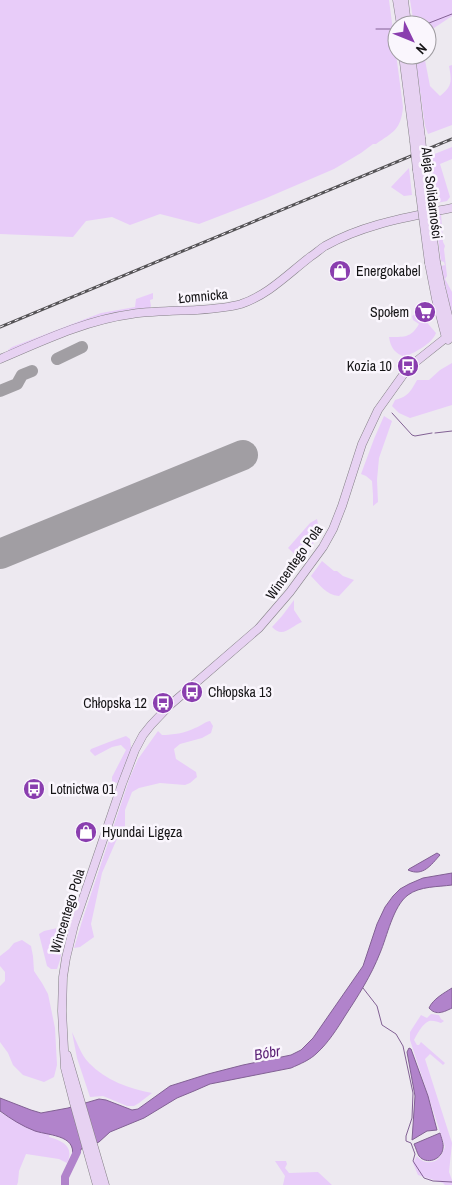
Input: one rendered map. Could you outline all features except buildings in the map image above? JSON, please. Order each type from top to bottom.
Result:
[{"type":"main road","points":[[397,0],[399,15]]},
{"type":"main road","points":[[404,0],[406,15]]},
{"type":"main road","name":"Aleja Solidarności","points":[[405,65],[417,140]]},
{"type":"main road","name":"Aleja Solidarności","points":[[412,65],[417,140],[434,293],[450,337]]},
{"type":"main road","name":"Łomnicka","points":[[0,360],[60,334],[120,316],[214,309],[244,303],[270,289],[325,246],[379,224],[452,208]]},
{"type":"main road","name":"Aleja Solidarności","points":[[432,262],[451,324],[450,337]]},
{"type":"main road","name":"Wincentego Pola","points":[[90,1148],[65,1068],[62,987],[69,944],[132,758],[151,733],[159,717],[176,699],[260,628],[284,600],[314,560],[338,518],[367,431],[378,410],[413,364],[450,337]]},
{"type":"main road","points":[[90,1148],[97,1185]]},
{"type":"main road","points":[[90,1148],[104,1185]]},
{"type":"shaded area","points":[[0,0],[389,0],[391,15],[387,15],[387,65],[398,65],[403,107],[398,126],[376,144],[373,144],[334,169],[199,224],[160,214],[130,225],[112,217],[86,221],[73,237],[0,234]]},
{"type":"shaded area","points":[[410,0],[452,0],[452,16],[437,26],[437,15],[412,15]]},
{"type":"shaded area","points":[[416,65],[426,65],[430,86],[440,96],[450,83],[449,66],[452,65],[452,125],[428,134],[425,126]]},
{"type":"shaded area","points":[[452,147],[452,159],[440,164],[450,197],[447,201],[437,203],[435,200],[431,162],[432,155]]},
{"type":"shaded area","points":[[409,168],[412,195],[404,196],[391,187]]},
{"type":"shaded area","points":[[441,213],[447,276],[445,279],[452,292],[452,315],[441,266],[445,265],[441,261],[435,215]]},
{"type":"shaded area","points":[[153,293],[149,310],[140,311],[8,353],[8,350],[12,347],[101,313],[135,307],[136,299]]},
{"type":"shaded area","points":[[418,312],[436,333],[427,344],[405,357],[394,350],[389,337],[403,337],[413,332],[419,324],[413,320],[412,316]]},
{"type":"shaded area","points":[[452,363],[452,405],[410,418],[399,413],[392,406],[395,400],[409,393],[417,380],[429,380],[440,370]]},
{"type":"shaded area","points":[[384,416],[392,421],[379,458],[378,502],[373,506],[372,481],[361,474]]},
{"type":"shaded area","points":[[317,519],[320,533],[302,561],[288,548],[310,523]]},
{"type":"shaded area","points":[[322,561],[334,571],[354,580],[339,596],[327,592],[311,576]]},
{"type":"shaded area","points":[[294,600],[294,610],[302,622],[283,632],[276,630],[272,627]]},
{"type":"shaded area","points":[[210,721],[213,726],[211,733],[202,738],[180,744],[174,749],[176,759],[196,772],[197,777],[185,785],[160,783],[139,788],[132,792],[125,810],[125,828],[116,841],[102,873],[91,924],[94,937],[80,947],[74,948],[130,777],[138,759],[158,731],[162,735],[170,735],[191,730]]},
{"type":"shaded area","points":[[126,736],[130,739],[131,748],[118,783],[112,782],[112,777],[126,750],[121,745],[112,747],[95,756],[90,751]]},
{"type":"shaded area","points":[[437,853],[440,855],[426,869],[418,872],[408,870],[409,869]]},
{"type":"shaded area","points":[[452,873],[452,885],[418,890],[408,895],[398,906],[383,946],[368,978],[329,1040],[305,1062],[291,1068],[210,1084],[177,1098],[144,1118],[110,1132],[99,1142],[82,1148],[74,1162],[71,1161],[73,1152],[68,1141],[30,1129],[0,1111],[0,1098],[41,1113],[99,1099],[132,1110],[138,1109],[170,1086],[243,1065],[291,1055],[301,1050],[313,1038],[363,966],[377,924],[393,896],[400,889],[423,878]]},
{"type":"shaded area","points":[[62,927],[66,931],[60,960],[57,969],[51,969],[47,966],[39,934]]},
{"type":"shaded area","points":[[22,940],[31,946],[34,971],[48,994],[55,1028],[57,1065],[54,1077],[44,1082],[23,1075],[13,1065],[8,1053],[0,1042],[0,986],[5,981],[5,972],[0,966],[0,956],[14,943]]},
{"type":"shaded area","points":[[452,988],[452,1008],[437,1013],[429,1008],[436,999]]},
{"type":"shaded area","points":[[431,1014],[439,1015],[444,1021],[441,1023],[426,1022],[414,1040],[417,1045],[421,1042],[445,1063],[443,1065],[430,1054],[425,1059],[452,1143],[449,1172],[452,1185],[445,1185],[418,1175],[413,1163],[417,1156],[425,1162],[434,1162],[440,1157],[445,1147],[410,1040],[410,1032],[421,1015],[427,1018]]},
{"type":"shaded area","points":[[72,1032],[79,1048],[95,1069],[118,1083],[152,1093],[134,1106],[127,1106],[103,1096],[90,1097],[77,1058]]},
{"type":"shaded area","points":[[409,1048],[428,1096],[437,1130],[427,1131],[412,1140],[415,1096],[407,1052]]},
{"type":"shaded area","points":[[0,1112],[24,1125],[50,1134],[49,1137],[66,1145],[69,1152],[67,1163],[59,1159],[26,1154],[19,1171],[17,1185],[0,1185]]},
{"type":"shaded area","points":[[440,1133],[443,1146],[440,1156],[429,1161],[422,1159],[418,1155],[414,1144]]},
{"type":"shaded area","points":[[275,1161],[286,1161],[285,1168],[289,1173],[318,1172],[332,1185],[283,1185],[285,1176]]},
{"type":"waterway","points":[[437,20],[452,14]]},
{"type":"waterway","points":[[376,29],[387,29]]},
{"type":"waterway","points":[[392,413],[412,435],[432,433]]},
{"type":"waterway","points":[[435,433],[452,431]]},
{"type":"waterway","points":[[363,988],[377,1006],[382,1025],[396,1034],[403,1046],[413,1093],[412,1118],[406,1136],[406,1141],[411,1143],[415,1154],[413,1161],[424,1178],[433,1181],[452,1182]]},
{"type":"waterway","points":[[65,1185],[65,1177],[77,1152]]},
{"type":"taxiway","points":[[57,359],[82,347]]},
{"type":"taxiway","points":[[0,391],[17,384],[22,375],[32,371]]},
{"type":"runway","points":[[0,554],[243,455]]},
{"type":"railway","points":[[0,327],[452,139]]},
{"type":"place","name":"Energokabel","points":[[340,271]]},
{"type":"place","name":"Społem","points":[[425,312]]},
{"type":"place","name":"Kozia 10","points":[[408,366]]},
{"type":"place","name":"Chłopska 13","points":[[192,692]]},
{"type":"place","name":"Chłopska 12","points":[[163,703]]},
{"type":"place","name":"Lotnictwa 01","points":[[34,789]]},
{"type":"place","name":"Hyundai Ligęza","points":[[86,832]]},
{"type":"water label","name":"Bóbr","points":[[267,1053]]}]
